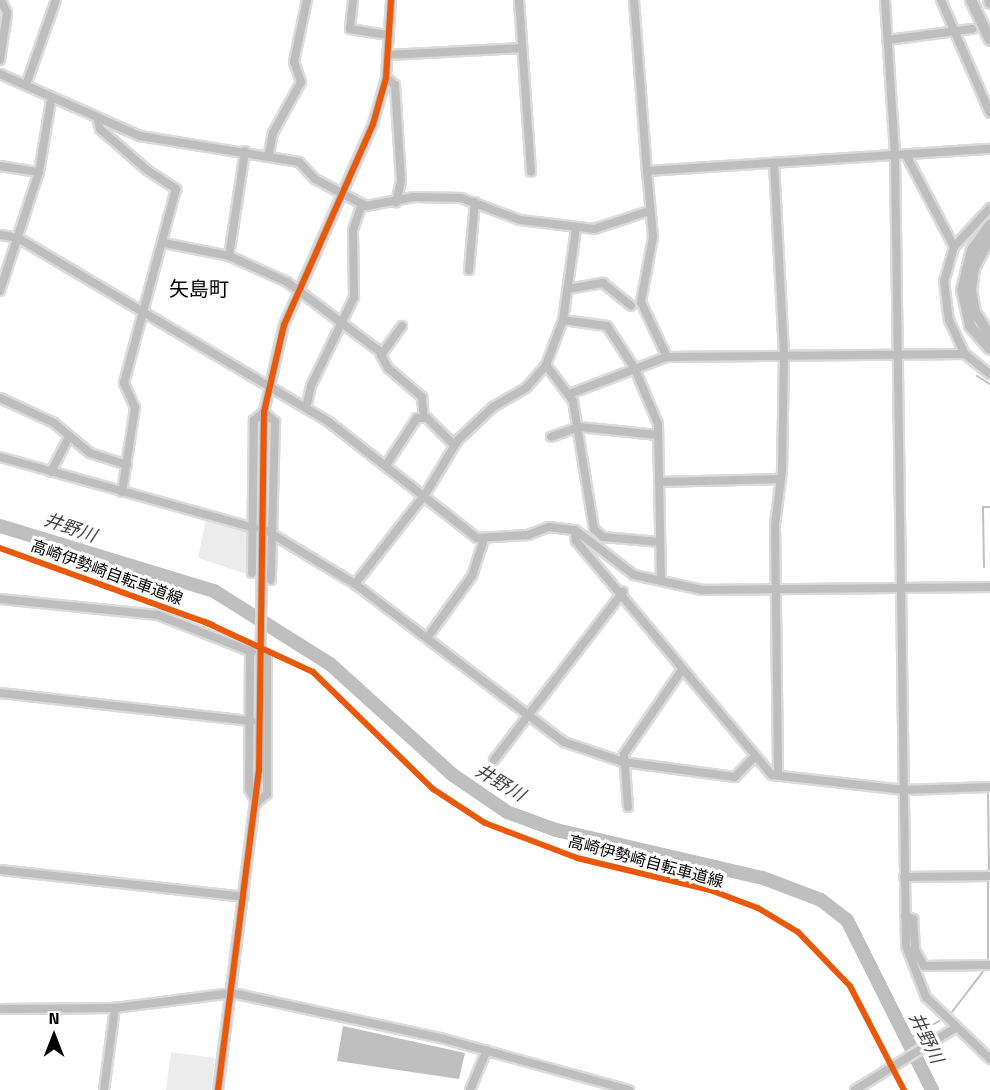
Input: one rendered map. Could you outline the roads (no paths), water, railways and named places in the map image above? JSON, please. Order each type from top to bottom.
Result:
[{"type":"highway","points":[[971,0],[990,40]]},
{"type":"highway","points":[[980,18],[990,45]]},
{"type":"highway","points":[[990,225],[972,250],[962,291],[970,326],[990,350]]},
{"type":"highway","points":[[990,238],[974,268],[971,290],[975,312],[990,336]]},
{"type":"street","points":[[0,60],[7,13],[1,0]]},
{"type":"street","points":[[26,85],[56,0]]},
{"type":"street","points":[[269,153],[273,133],[301,82],[294,62],[308,0]]},
{"type":"street","points":[[353,0],[350,29],[389,35]]},
{"type":"street","points":[[218,1090],[256,803],[264,412],[297,289],[342,194],[386,78],[391,0]]},
{"type":"street","points":[[519,0],[531,172]]},
{"type":"street","points":[[634,0],[649,211],[653,237],[641,302],[667,357]]},
{"type":"street","points":[[885,0],[895,156],[906,946],[926,998],[990,1059]]},
{"type":"street","points":[[941,0],[990,113]]},
{"type":"street","points":[[888,40],[957,33],[972,29]]},
{"type":"street","points":[[388,56],[522,48]]},
{"type":"street","points":[[0,74],[26,85],[51,100],[140,136],[269,153],[299,162],[315,179],[362,204],[396,202],[414,197],[475,202],[520,220],[576,229],[594,229],[649,211]]},
{"type":"street","points":[[386,78],[395,85],[400,181],[396,202]]},
{"type":"street","points":[[0,291],[39,172],[51,100]]},
{"type":"street","points":[[99,121],[100,129],[147,170],[175,186],[164,243],[124,383],[135,408],[122,492]]},
{"type":"street","points":[[647,171],[990,149]]},
{"type":"street","points":[[229,256],[244,151]]},
{"type":"street","points":[[906,154],[954,248]]},
{"type":"street","points":[[774,163],[784,357],[781,479],[774,524],[777,589],[778,775]]},
{"type":"street","points":[[0,166],[39,172]]},
{"type":"street","points":[[469,270],[475,202]]},
{"type":"street","points":[[306,408],[311,386],[354,297],[353,230],[362,204]]},
{"type":"street","points":[[990,208],[954,248],[944,281],[945,304],[965,354],[990,374]]},
{"type":"street","points":[[355,584],[426,494],[454,445],[493,407],[527,387],[546,365],[563,320],[576,229]]},
{"type":"street","points":[[0,235],[18,238],[306,408],[426,494],[484,539],[549,527],[575,530],[634,575],[702,590],[990,587]]},
{"type":"street","points":[[164,243],[229,256],[297,289],[343,321],[382,353],[388,368],[422,397],[424,418]]},
{"type":"street","points":[[568,289],[603,283],[631,306]]},
{"type":"street","points":[[563,320],[607,326],[635,369],[655,412],[661,581]]},
{"type":"street","points":[[382,353],[402,326]]},
{"type":"street","points":[[570,394],[667,357],[965,354]]},
{"type":"street","points":[[546,365],[570,394],[579,427],[594,529],[603,537],[660,542]]},
{"type":"street","points":[[0,398],[54,423],[90,453],[127,465]]},
{"type":"street","points":[[252,573],[254,420],[264,412]]},
{"type":"street","points":[[264,412],[275,422],[269,532],[271,580]]},
{"type":"street","points":[[386,465],[417,418],[424,418],[454,445]]},
{"type":"street","points":[[551,437],[579,427],[657,435]]},
{"type":"street","points":[[51,472],[69,437]]},
{"type":"street","points":[[0,457],[253,527]]},
{"type":"street","points":[[659,483],[781,479]]},
{"type":"street","points":[[575,530],[576,541],[623,592],[681,671],[755,756],[778,775],[904,789],[990,787]]},
{"type":"street","points":[[269,532],[355,584],[564,742],[623,762],[735,777],[755,756]]},
{"type":"street","points":[[427,638],[472,576],[484,539]]},
{"type":"street","points":[[494,760],[623,592]]},
{"type":"street","points":[[0,599],[158,615],[251,652],[249,789],[256,803]]},
{"type":"street","points":[[256,803],[267,794],[267,658]]},
{"type":"street","points":[[628,807],[623,762],[681,671]]},
{"type":"street","points":[[0,693],[251,721]]},
{"type":"street","points":[[0,870],[244,897]]},
{"type":"street","points":[[904,877],[990,876]]},
{"type":"street","points":[[905,916],[913,919],[915,950],[924,966],[990,965]]},
{"type":"street","points":[[0,1010],[115,1008],[232,993],[487,1050],[628,1090]]},
{"type":"street","points":[[104,1090],[115,1008]]},
{"type":"street","points":[[855,1090],[956,1028]]},
{"type":"street","points":[[470,1090],[487,1050]]},
{"type":"waterway","points":[[977,376],[990,384]]},
{"type":"waterway","points":[[984,567],[983,507],[990,507]]},
{"type":"waterway","name":"井野川","points":[[0,526],[214,591],[330,664],[453,775],[507,812],[556,830],[763,878],[821,900],[847,920],[932,1090]]},
{"type":"waterway","points":[[988,792],[989,871]]},
{"type":"waterway","points":[[988,880],[988,961]]},
{"type":"waterway","points":[[952,1012],[985,969]]},
{"type":"waterway","points":[[908,1039],[939,1021]]},
{"type":"district","name":"矢島町","points":[[199,288]]}]
